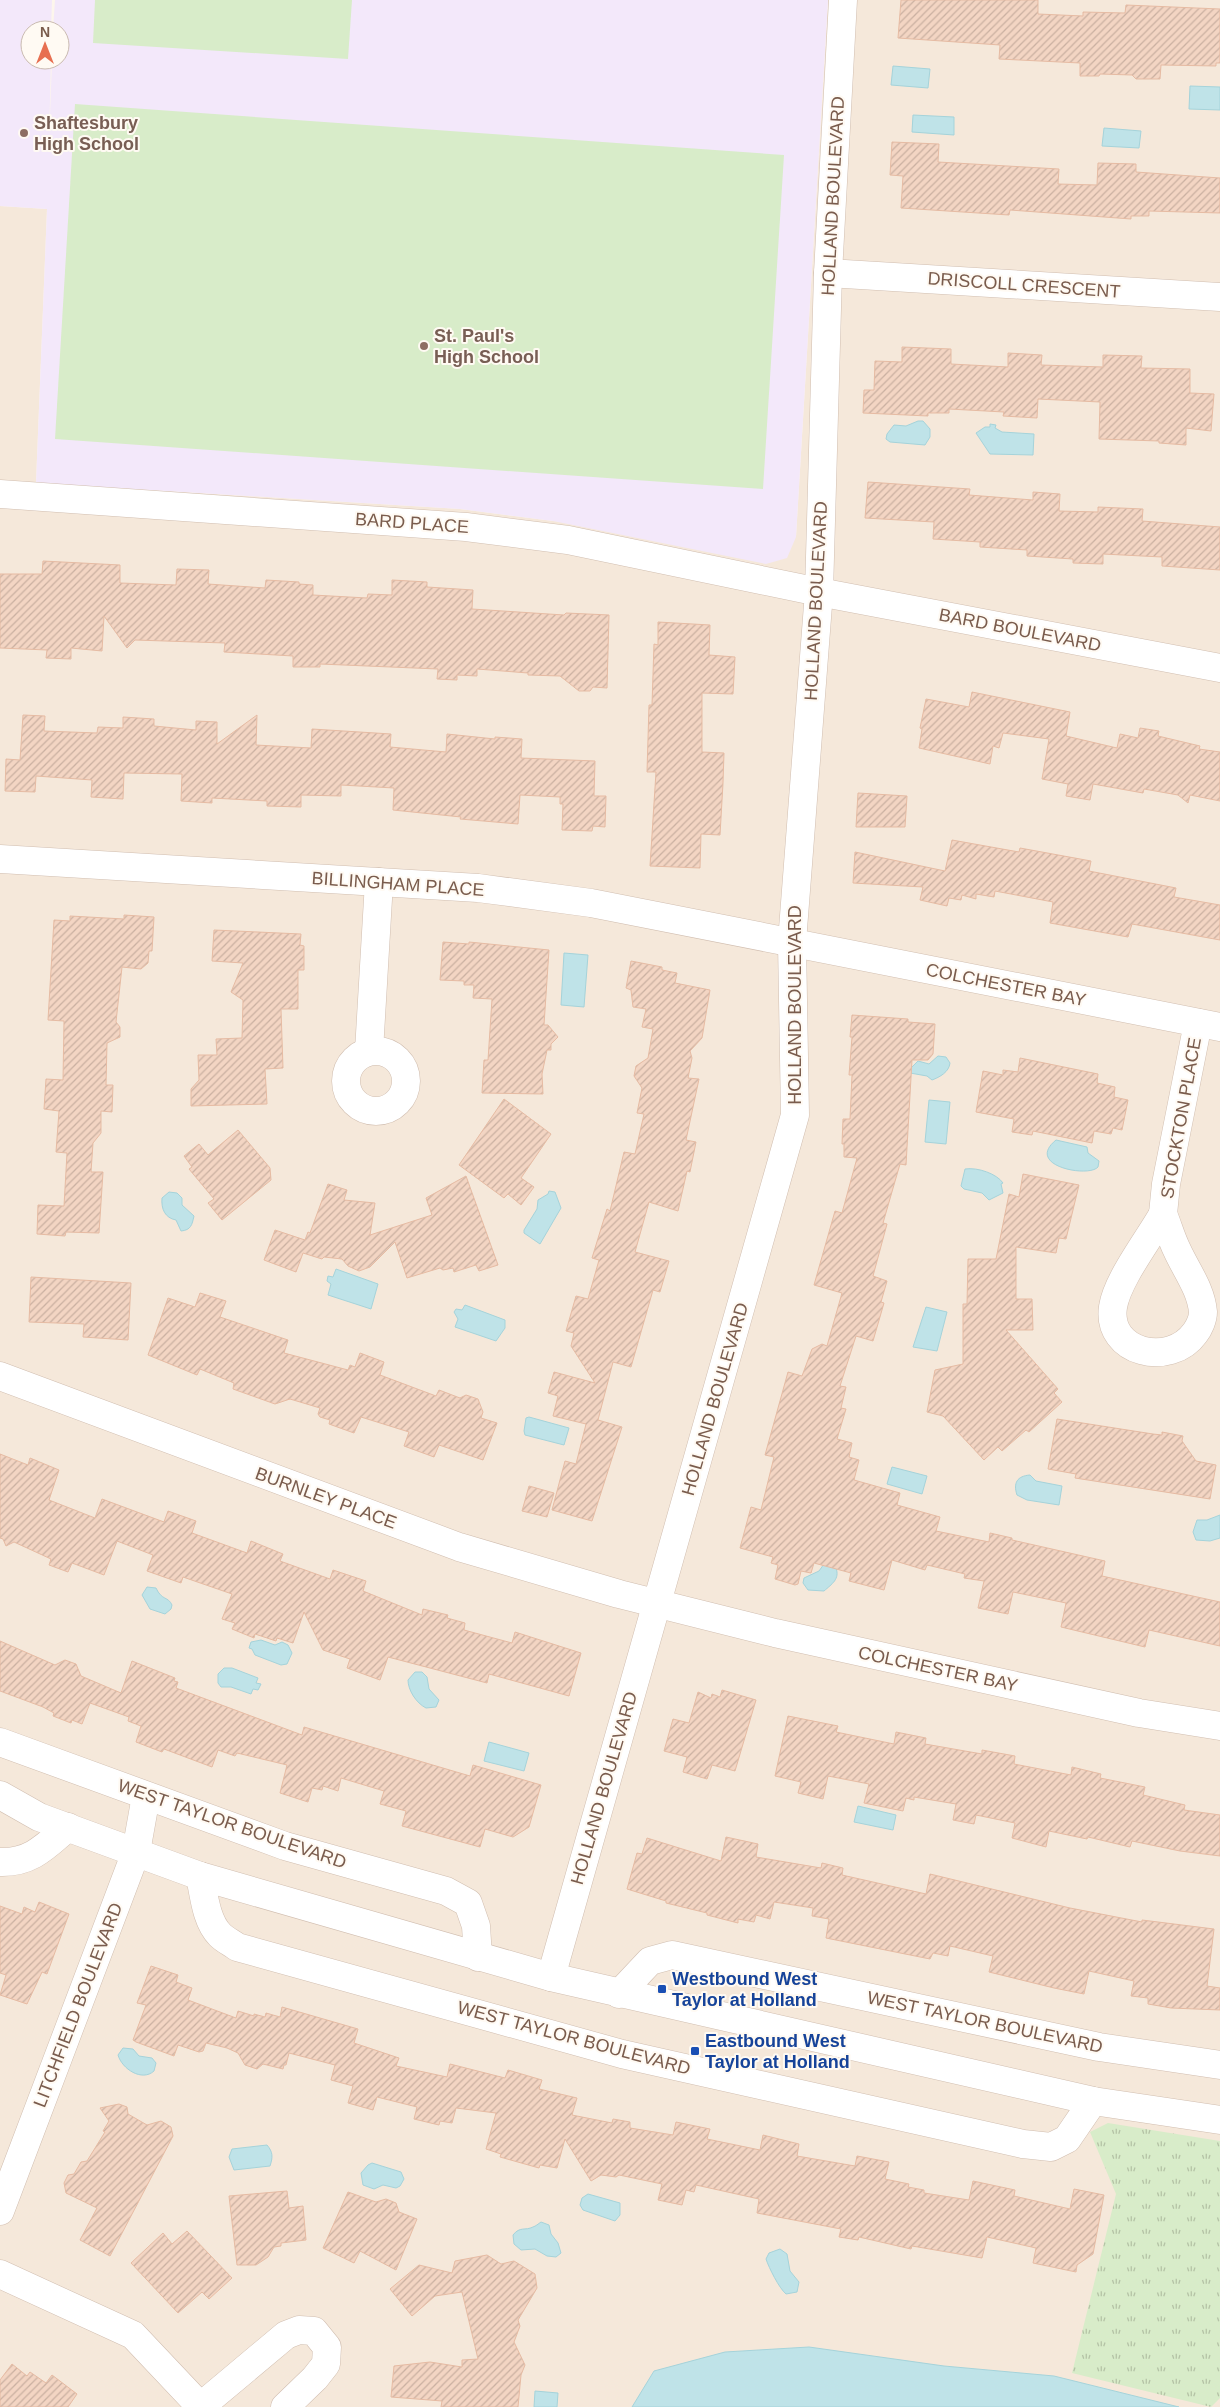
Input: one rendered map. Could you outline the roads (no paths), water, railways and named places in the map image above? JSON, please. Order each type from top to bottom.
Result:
[{"type":"street","name":"HOLLAND BOULEVARD","points":[[551,1977],[795,1114],[792,942],[819,592],[828,273],[843,0]]},
{"type":"street","name":"DRISCOLL CRESCENT","points":[[828,273],[1220,297]]},
{"type":"street","name":"BARD PLACE","points":[[0,494],[466,527],[568,540],[819,592]]},
{"type":"street","name":"BARD BOULEVARD","points":[[819,592],[1220,668]]},
{"type":"street","name":"BILLINGHAM PLACE","points":[[0,859],[478,888],[591,903],[792,942]]},
{"type":"street","points":[[369,1052],[379,882]]},
{"type":"street","name":"COLCHESTER BAY","points":[[792,942],[1209,1025]]},
{"type":"street","name":"STOCKTON PLACE","points":[[1164,1214],[1131,1265],[1116,1295],[1112,1308],[1114,1325],[1123,1339],[1137,1349],[1153,1354],[1170,1352],[1188,1344],[1198,1330],[1203,1314],[1195,1284],[1175,1247],[1164,1214],[1166,1184],[1209,1025]]},
{"type":"street","name":"BURNLEY PLACE","points":[[0,1376],[458,1547],[657,1603]]},
{"type":"street","name":"COLCHESTER BAY","points":[[657,1603],[804,1640],[1139,1713],[1220,1726]]},
{"type":"street","name":"WEST TAYLOR BOULEVARD","points":[[0,1742],[285,1846],[446,1891],[468,1903],[476,1926],[478,1957]]},
{"type":"street","points":[[0,1795],[39,1817],[200,1876],[551,1977],[1093,2101],[1220,2120]]},
{"type":"street","name":"LITCHFIELD BOULEVARD","points":[[0,2211],[136,1852],[146,1796]]},
{"type":"street","points":[[0,1813],[39,1817]]},
{"type":"street","points":[[0,1862],[14,1862],[35,1855],[68,1827]]},
{"type":"street","name":"WEST TAYLOR BOULEVARD","points":[[200,1876],[208,1913],[214,1925],[220,1935],[237,1946],[622,2054],[1023,2144],[1051,2147],[1067,2139],[1093,2101]]},
{"type":"street","name":"WEST TAYLOR BOULEVARD","points":[[619,1994],[650,1961],[672,1955],[1099,2046],[1220,2064]]},
{"type":"street","points":[[0,2274],[133,2335],[200,2407],[286,2335],[299,2330],[314,2331],[327,2347],[326,2364],[315,2378],[285,2407]]},
{"type":"water","points":[[893,66],[930,69],[928,88],[891,85]]},
{"type":"water","points":[[1190,86],[1220,87],[1220,110],[1189,109]]},
{"type":"water","points":[[913,115],[954,117],[954,135],[912,132]]},
{"type":"water","points":[[1104,128],[1141,131],[1139,148],[1102,146]]},
{"type":"water","points":[[923,421],[930,429],[930,437],[925,445],[890,442],[886,439],[887,434],[894,425],[906,426]]},
{"type":"water","points":[[990,424],[996,425],[995,428],[1002,432],[1034,434],[1033,455],[990,454],[976,433],[985,427],[990,427]]},
{"type":"water","points":[[564,953],[588,955],[584,1007],[561,1005]]},
{"type":"water","points":[[938,1056],[946,1057],[950,1063],[946,1072],[941,1076],[932,1080],[927,1076],[910,1073],[909,1070],[918,1061],[929,1064]]},
{"type":"water","points":[[929,1100],[950,1102],[946,1144],[925,1142]]},
{"type":"water","points":[[1056,1140],[1087,1147],[1088,1153],[1099,1161],[1098,1167],[1083,1171],[1072,1170],[1053,1163],[1048,1157],[1048,1149]]},
{"type":"water","points":[[965,1169],[981,1170],[992,1174],[1003,1183],[1001,1184],[1003,1193],[989,1200],[982,1193],[964,1189],[961,1186]]},
{"type":"water","points":[[549,1191],[555,1192],[561,1208],[540,1244],[524,1233],[524,1230],[537,1209],[538,1200],[548,1194]]},
{"type":"water","points":[[169,1192],[177,1193],[182,1198],[182,1205],[194,1216],[192,1224],[187,1230],[181,1231],[176,1220],[164,1212],[162,1198]]},
{"type":"water","points":[[336,1269],[378,1284],[371,1309],[328,1295],[331,1284],[327,1281],[328,1276],[333,1277]]},
{"type":"water","points":[[465,1305],[505,1320],[505,1328],[496,1341],[455,1327],[458,1319],[454,1312],[456,1309],[462,1310]]},
{"type":"water","points":[[926,1307],[947,1312],[937,1351],[913,1347]]},
{"type":"water","points":[[529,1417],[569,1428],[564,1445],[525,1435],[526,1418]]},
{"type":"water","points":[[892,1467],[927,1476],[922,1494],[887,1484]]},
{"type":"water","points":[[1030,1475],[1036,1481],[1062,1486],[1059,1505],[1027,1500],[1017,1495],[1017,1481],[1022,1477]]},
{"type":"water","points":[[1220,1515],[1220,1538],[1210,1541],[1196,1540],[1193,1532],[1197,1520],[1207,1520]]},
{"type":"water","points":[[824,1564],[836,1568],[836,1578],[824,1591],[808,1590],[803,1583],[804,1578],[819,1571]]},
{"type":"water","points":[[147,1587],[156,1588],[160,1595],[169,1600],[172,1605],[171,1609],[165,1614],[150,1609],[142,1595]]},
{"type":"water","points":[[261,1640],[275,1645],[282,1642],[288,1645],[292,1653],[287,1664],[281,1665],[255,1655],[252,1649],[249,1648],[251,1642]]},
{"type":"water","points":[[224,1668],[232,1668],[258,1678],[256,1683],[261,1684],[258,1690],[253,1689],[251,1694],[231,1687],[221,1687],[218,1683],[218,1674]]},
{"type":"water","points":[[415,1672],[422,1672],[427,1677],[429,1689],[439,1700],[436,1707],[426,1708],[413,1696],[408,1680]]},
{"type":"water","points":[[489,1742],[529,1753],[524,1771],[484,1761]]},
{"type":"water","points":[[858,1806],[896,1815],[893,1830],[854,1822]]},
{"type":"water","points":[[123,2048],[133,2049],[139,2056],[152,2058],[156,2063],[154,2071],[144,2075],[128,2069],[118,2055]]},
{"type":"water","points":[[267,2145],[272,2155],[270,2166],[234,2170],[229,2157],[232,2149]]},
{"type":"water","points":[[372,2163],[401,2172],[404,2179],[400,2186],[396,2188],[383,2185],[374,2189],[363,2185],[361,2173]]},
{"type":"water","points":[[588,2194],[620,2203],[620,2215],[615,2221],[583,2210],[580,2205],[582,2198]]},
{"type":"water","points":[[541,2222],[549,2225],[551,2234],[558,2243],[561,2253],[556,2257],[547,2256],[535,2249],[521,2250],[514,2244],[513,2235],[516,2232],[534,2227]]},
{"type":"water","points":[[780,2249],[787,2254],[790,2271],[799,2282],[797,2292],[786,2294],[777,2283],[767,2263],[766,2259],[769,2253]]},
{"type":"water","points":[[809,2347],[944,2366],[1054,2376],[1179,2407],[632,2407],[654,2371],[725,2352]]},
{"type":"water","points":[[535,2391],[558,2393],[557,2407],[534,2407]]},
{"type":"place","name":"Shaftesbury High School","points":[[24,133]]},
{"type":"place","name":"St. Paul's High School","points":[[424,346]]},
{"type":"place","name":"Westbound West Taylor at Holland","points":[[662,1989]]},
{"type":"place","name":"Eastbound West Taylor at Holland","points":[[695,2051]]}]
